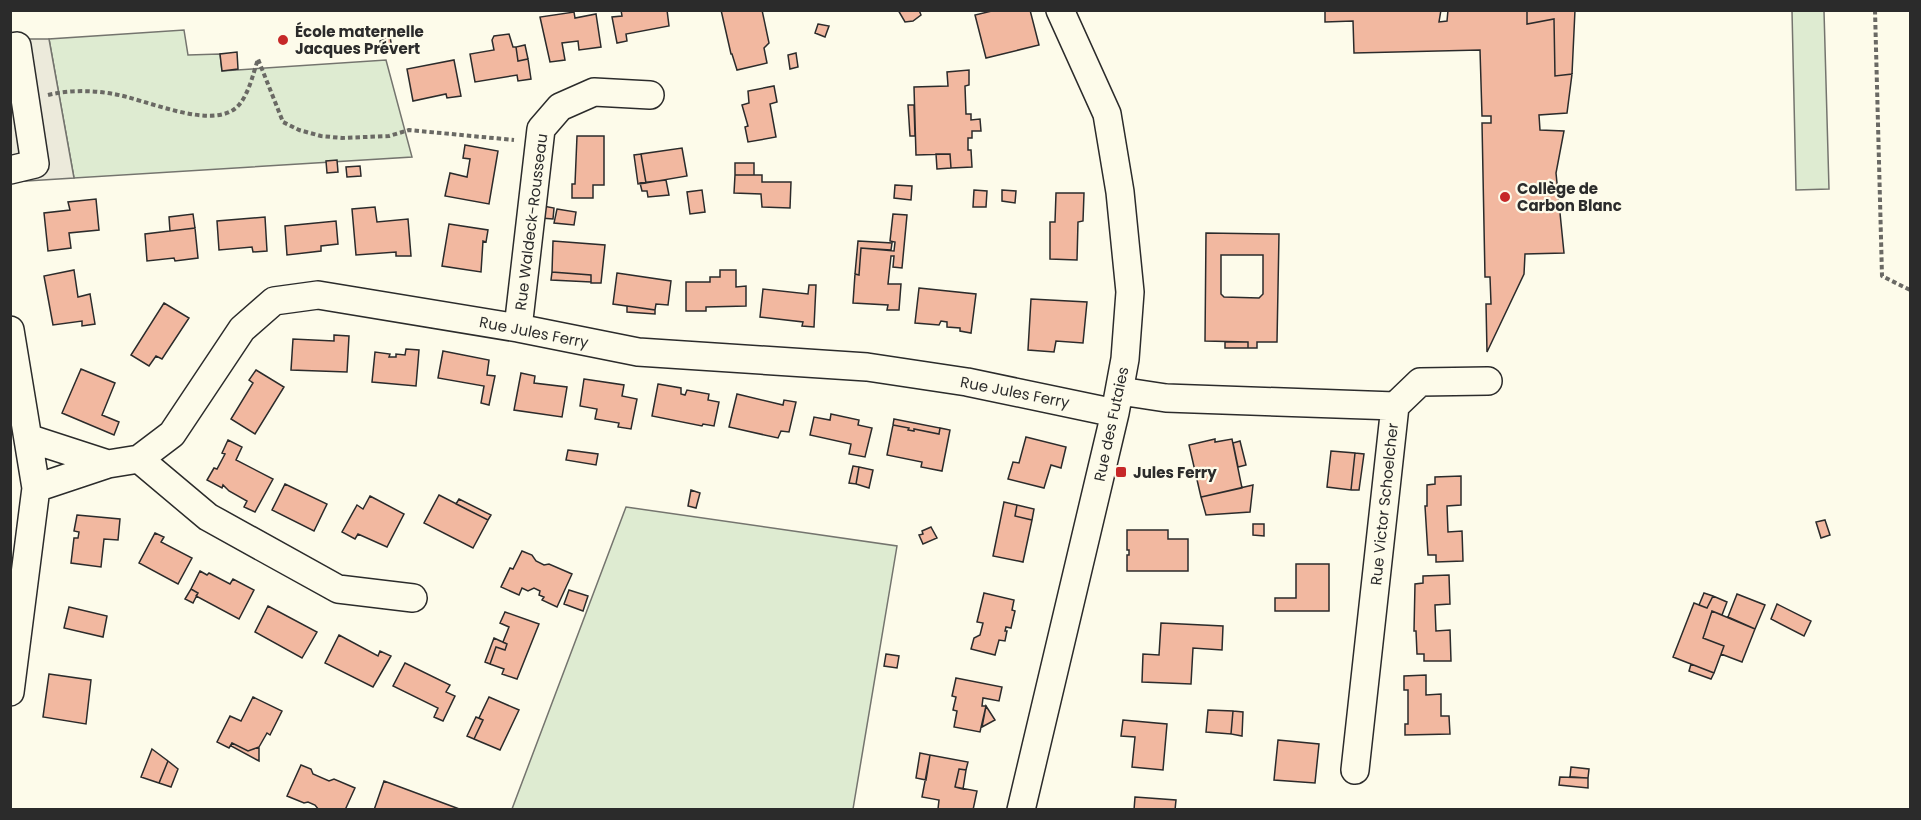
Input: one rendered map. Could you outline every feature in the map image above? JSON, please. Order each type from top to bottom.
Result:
[{"type":"street","name":"Rue des Futaies","points":[[1054,10],[1073,39]]},
{"type":"street","name":"Rue des Futaies","points":[[1021,810],[1118,402],[1125,359],[1130,292],[1120,192],[1107,114],[1060,10]]},
{"type":"street","points":[[10,47],[17,46],[35,164],[10,170]]},
{"type":"street","name":"Rue Waldeck-Rousseau","points":[[518,328],[541,129],[560,106],[594,92],[650,95]]},
{"type":"street","name":"Rue Jules Ferry","points":[[28,438],[108,464],[139,459],[172,434],[242,329],[274,301],[318,295],[518,328],[638,352],[867,367],[1118,402]]},
{"type":"street","points":[[10,330],[36,488],[10,692]]},
{"type":"street","points":[[1395,406],[1420,382],[1488,381]]},
{"type":"street","name":"Rue Victor Schoelcher","points":[[1118,402],[1166,398],[1395,406],[1355,770]]},
{"type":"street","points":[[139,459],[208,518],[338,589],[413,598]]},
{"type":"street","points":[[36,488],[108,464]]},
{"type":"path","points":[[1875,10],[1882,276],[1911,290]]},
{"type":"path","points":[[25,99],[57,93],[95,92],[124,96],[175,112],[225,115],[237,107],[243,98],[258,59],[283,122],[299,130],[321,136],[366,138],[389,136],[409,130],[539,143]]},
{"type":"green space","points":[[1792,11],[1824,11],[1829,189],[1796,190]]},
{"type":"green space","points":[[184,30],[188,55],[220,54],[222,71],[386,60],[412,157],[74,178],[49,39]]},
{"type":"green space","points":[[626,507],[897,546],[853,809],[512,809]]},
{"type":"shaded area","points":[[11,39],[49,39],[74,178],[11,182]]},
{"type":"building","points":[[621,10],[667,10],[669,26],[626,34],[627,41],[617,43],[612,17],[622,16]]},
{"type":"building","points":[[721,10],[762,10],[769,43],[764,48],[767,63],[737,70]]},
{"type":"building","points":[[898,10],[919,10],[921,15],[913,21],[905,22]]},
{"type":"building","points":[[996,10],[1030,10],[1039,45],[986,58],[975,15]]},
{"type":"building","points":[[1325,10],[1441,10],[1439,22],[1447,21],[1448,10],[1527,10],[1527,24],[1554,19],[1555,76],[1572,74],[1567,113],[1539,115],[1540,130],[1564,131],[1556,173],[1564,253],[1525,254],[1524,274],[1487,352],[1486,304],[1491,304],[1490,277],[1485,277],[1482,123],[1491,123],[1491,116],[1482,116],[1480,50],[1354,53],[1353,21],[1325,22]]},
{"type":"building","points":[[1527,10],[1575,10],[1572,74],[1555,76],[1554,19],[1527,24]]},
{"type":"building","points":[[574,12],[575,18],[596,14],[601,47],[579,50],[578,41],[562,43],[565,60],[550,62],[540,17]]},
{"type":"building","points":[[818,24],[829,26],[825,37],[815,33]]},
{"type":"building","points":[[509,34],[513,47],[516,47],[518,61],[528,59],[531,79],[518,81],[517,75],[475,82],[470,54],[494,50],[492,40],[494,36]]},
{"type":"building","points":[[390,37],[392,48],[382,51],[380,41]]},
{"type":"building","points":[[525,45],[528,59],[518,61],[516,47]]},
{"type":"building","points":[[237,52],[238,69],[222,71],[220,54]]},
{"type":"building","points":[[796,53],[798,67],[790,69],[788,55]]},
{"type":"building","points":[[454,60],[461,96],[447,98],[446,94],[413,101],[407,69]]},
{"type":"building","points":[[969,70],[969,85],[965,86],[966,114],[971,114],[971,120],[980,119],[981,131],[972,131],[972,138],[968,138],[972,167],[951,168],[950,154],[916,155],[914,87],[948,86],[947,72]]},
{"type":"building","points":[[774,86],[777,102],[770,104],[776,137],[748,142],[745,127],[748,126],[742,105],[749,103],[748,91]]},
{"type":"building","points":[[908,105],[914,105],[915,136],[910,136]]},
{"type":"building","points":[[577,136],[604,136],[604,185],[593,185],[593,198],[572,198],[572,184],[575,184]]},
{"type":"building","points":[[465,145],[498,151],[489,204],[445,196],[450,173],[467,177],[470,159],[463,158]]},
{"type":"building","points":[[682,148],[687,176],[646,183],[641,154]]},
{"type":"building","points":[[641,154],[646,183],[638,184],[634,155]]},
{"type":"building","points":[[936,154],[950,154],[951,168],[937,169]]},
{"type":"building","points":[[337,160],[338,172],[327,173],[326,161]]},
{"type":"building","points":[[735,163],[754,163],[754,175],[735,175]]},
{"type":"building","points":[[360,166],[361,176],[347,177],[346,167]]},
{"type":"building","points":[[735,175],[762,175],[762,182],[791,182],[790,208],[762,207],[761,194],[734,193]]},
{"type":"building","points":[[666,180],[669,195],[648,197],[647,191],[642,191],[640,183]]},
{"type":"building","points":[[895,185],[912,186],[911,200],[894,198]]},
{"type":"building","points":[[702,190],[705,212],[690,214],[687,192]]},
{"type":"building","points":[[974,190],[987,191],[986,207],[973,207]]},
{"type":"building","points":[[1002,190],[1016,191],[1015,203],[1002,201]]},
{"type":"building","points":[[1056,193],[1084,193],[1083,221],[1078,222],[1077,260],[1050,259],[1050,222],[1055,222]]},
{"type":"building","points":[[96,199],[99,230],[69,233],[71,248],[48,251],[44,213],[70,210],[68,202]]},
{"type":"building","points":[[543,206],[554,208],[553,219],[541,218]]},
{"type":"building","points":[[375,207],[377,222],[408,219],[411,256],[396,256],[396,252],[356,255],[352,209]]},
{"type":"building","points":[[557,209],[576,212],[574,225],[554,223]]},
{"type":"building","points":[[193,214],[195,228],[170,231],[169,217]]},
{"type":"building","points":[[893,214],[907,215],[902,268],[893,267],[894,256],[891,256],[888,284],[901,284],[899,310],[887,310],[888,305],[853,303],[855,274],[859,275],[861,248],[894,251],[895,242],[890,241]]},
{"type":"building","points":[[265,217],[267,251],[253,252],[252,247],[219,250],[217,221]]},
{"type":"building","points":[[336,221],[338,244],[321,246],[321,251],[287,255],[285,226]]},
{"type":"building","points":[[449,224],[488,230],[486,242],[483,241],[481,272],[442,266]]},
{"type":"building","points":[[195,228],[198,258],[147,261],[145,234]]},
{"type":"building","points":[[1206,233],[1279,234],[1277,342],[1257,342],[1257,348],[1248,348],[1248,342],[1205,341]],"holes":[[[1221,255],[1263,255],[1263,294],[1259,298],[1224,297],[1221,294]]]},
{"type":"building","points":[[553,241],[605,245],[601,283],[591,283],[591,275],[552,272]]},
{"type":"building","points":[[858,241],[892,243],[891,250],[861,248],[859,275],[855,274]]},
{"type":"building","points":[[74,270],[78,297],[90,294],[95,324],[82,326],[82,321],[53,325],[44,276]]},
{"type":"building","points":[[720,270],[736,270],[736,287],[746,286],[746,306],[706,307],[706,311],[686,311],[686,282],[710,282],[710,277],[720,277]]},
{"type":"building","points":[[552,272],[591,275],[591,282],[551,280]]},
{"type":"building","points":[[617,273],[671,281],[668,305],[656,304],[655,310],[613,304]]},
{"type":"building","points":[[809,285],[816,285],[814,327],[802,326],[803,322],[760,317],[763,289],[808,294]]},
{"type":"building","points":[[919,288],[976,294],[971,333],[960,331],[960,328],[947,327],[947,322],[941,321],[939,325],[915,323]]},
{"type":"building","points":[[1031,299],[1087,302],[1083,343],[1056,341],[1054,352],[1028,350]]},
{"type":"building","points":[[164,303],[189,318],[162,359],[156,356],[149,366],[131,355]]},
{"type":"building","points":[[627,306],[655,310],[655,314],[627,312]]},
{"type":"building","points":[[334,335],[349,336],[347,372],[291,370],[293,339],[334,341]]},
{"type":"building","points":[[1225,342],[1248,342],[1248,348],[1225,348]]},
{"type":"building","points":[[406,349],[419,350],[416,386],[372,382],[375,352],[396,357],[396,354],[405,355]]},
{"type":"building","points":[[443,351],[489,360],[487,375],[495,376],[489,405],[481,403],[484,386],[438,378]]},
{"type":"building","points":[[81,369],[115,383],[102,415],[119,422],[114,435],[62,413]]},
{"type":"building","points":[[256,370],[284,387],[255,434],[231,419],[253,383],[249,380]]},
{"type":"building","points":[[521,373],[535,376],[534,383],[567,387],[562,417],[514,410]]},
{"type":"building","points":[[584,379],[624,385],[622,396],[637,399],[631,429],[618,427],[619,423],[595,419],[597,409],[580,406]]},
{"type":"building","points":[[658,384],[681,388],[681,394],[685,395],[687,390],[709,394],[708,400],[719,402],[714,426],[703,424],[702,426],[652,416]]},
{"type":"building","points":[[737,394],[783,405],[784,400],[796,402],[789,432],[781,431],[778,438],[729,427]]},
{"type":"building","points":[[831,414],[859,420],[858,425],[872,428],[865,457],[849,454],[851,444],[810,435],[814,417],[830,420]]},
{"type":"building","points":[[894,419],[940,428],[939,434],[908,430],[909,428],[893,425]]},
{"type":"building","points":[[893,425],[909,428],[908,430],[939,434],[940,428],[950,430],[942,471],[921,467],[922,462],[887,455]]},
{"type":"building","points":[[1026,437],[1066,447],[1061,468],[1051,465],[1044,488],[1008,479],[1013,462],[1019,463]]},
{"type":"building","points":[[1215,439],[1215,442],[1232,439],[1242,488],[1201,497],[1189,445]]},
{"type":"building","points":[[228,440],[242,447],[236,460],[273,479],[255,512],[244,507],[247,501],[223,485],[222,488],[207,480],[214,468],[217,469],[225,454],[222,453]]},
{"type":"building","points":[[1240,441],[1246,465],[1238,467],[1233,443]]},
{"type":"building","points":[[568,450],[598,454],[596,465],[566,460]]},
{"type":"building","points":[[1331,451],[1355,453],[1351,490],[1327,487]]},
{"type":"building","points":[[1355,453],[1364,454],[1359,490],[1351,490]]},
{"type":"building","points":[[853,466],[859,467],[856,484],[849,483]]},
{"type":"building","points":[[859,467],[873,470],[869,488],[856,484]]},
{"type":"building","points":[[1461,476],[1461,505],[1447,506],[1448,532],[1462,531],[1463,561],[1436,562],[1436,555],[1428,555],[1425,506],[1427,506],[1427,485],[1435,484],[1435,477]]},
{"type":"building","points":[[285,484],[327,504],[314,531],[272,510]]},
{"type":"building","points":[[1253,485],[1250,512],[1206,515],[1201,497]]},
{"type":"building","points":[[691,490],[700,493],[696,508],[688,506]]},
{"type":"building","points":[[439,495],[488,520],[473,548],[424,523]]},
{"type":"building","points":[[370,496],[404,514],[387,547],[358,534],[355,539],[342,532],[357,505],[363,509]]},
{"type":"building","points":[[459,499],[491,515],[488,520],[456,504]]},
{"type":"building","points":[[1004,502],[1017,505],[1015,516],[1032,520],[1023,562],[993,556]]},
{"type":"building","points":[[1017,505],[1034,509],[1032,520],[1015,516]]},
{"type":"building","points":[[77,515],[120,519],[118,540],[104,539],[101,567],[71,563],[74,538],[78,538],[79,532],[74,531]]},
{"type":"building","points":[[1825,520],[1830,535],[1821,538],[1816,522]]},
{"type":"building","points":[[1253,524],[1264,524],[1264,536],[1253,535]]},
{"type":"building","points":[[931,527],[937,538],[923,544],[919,535]]},
{"type":"building","points":[[1127,530],[1168,530],[1168,539],[1188,539],[1188,571],[1127,571],[1129,550],[1127,550]]},
{"type":"building","points":[[155,533],[164,537],[161,542],[192,558],[178,584],[139,563]]},
{"type":"building","points":[[522,551],[532,555],[536,561],[544,565],[549,564],[572,574],[557,607],[542,600],[544,597],[539,595],[540,591],[534,588],[528,591],[522,588],[519,595],[501,587]]},
{"type":"building","points":[[1296,564],[1329,564],[1329,611],[1275,611],[1275,598],[1296,598]]},
{"type":"building","points":[[200,571],[230,584],[233,579],[254,590],[239,619],[196,596],[198,593],[191,589]]},
{"type":"building","points":[[1449,575],[1450,604],[1435,605],[1436,631],[1450,630],[1451,661],[1424,661],[1424,654],[1417,654],[1416,631],[1414,631],[1415,584],[1423,583],[1423,576]]},
{"type":"building","points":[[191,589],[198,593],[193,603],[185,599]]},
{"type":"building","points":[[569,590],[588,596],[583,611],[564,604]]},
{"type":"building","points":[[984,593],[1014,600],[1012,610],[1015,611],[1011,628],[1006,627],[1005,641],[999,640],[995,655],[971,649],[974,638],[980,635],[983,623],[977,622]]},
{"type":"building","points":[[1704,593],[1713,596],[1707,608],[1699,605]]},
{"type":"building","points":[[1737,594],[1765,605],[1755,629],[1728,617]]},
{"type":"building","points":[[1713,596],[1727,602],[1722,615],[1712,611],[1703,638],[1724,646],[1714,673],[1673,657],[1694,603],[1707,608]]},
{"type":"building","points":[[1777,604],[1811,621],[1804,636],[1771,619]]},
{"type":"building","points":[[268,606],[317,632],[302,658],[255,632]]},
{"type":"building","points":[[69,607],[107,616],[103,637],[64,628]]},
{"type":"building","points":[[1712,611],[1755,629],[1742,662],[1721,654],[1724,646],[1703,638]]},
{"type":"building","points":[[505,612],[539,624],[517,679],[502,674],[504,669],[490,664],[496,647],[505,650],[507,644],[503,642],[509,627],[500,623]]},
{"type":"building","points":[[1161,623],[1223,626],[1222,650],[1193,648],[1191,684],[1142,682],[1143,654],[1159,655]]},
{"type":"building","points":[[339,635],[378,656],[380,651],[391,656],[373,687],[325,663]]},
{"type":"building","points":[[494,638],[507,644],[505,650],[496,647],[490,664],[485,662]]},
{"type":"building","points":[[886,654],[899,656],[897,668],[884,666]]},
{"type":"building","points":[[405,663],[450,685],[446,692],[455,696],[443,721],[434,717],[438,708],[393,686]]},
{"type":"building","points":[[1691,664],[1714,673],[1711,679],[1689,671]]},
{"type":"building","points":[[49,674],[91,680],[86,724],[43,717]]},
{"type":"building","points":[[1426,675],[1426,695],[1441,694],[1441,716],[1449,716],[1450,734],[1405,735],[1405,724],[1408,724],[1408,690],[1404,690],[1404,676]]},
{"type":"building","points":[[956,678],[1002,687],[999,701],[983,698],[982,706],[986,706],[980,732],[954,727],[957,711],[953,710],[956,697],[952,696]]},
{"type":"building","points":[[253,697],[282,711],[270,735],[267,733],[259,747],[248,751],[232,743],[229,748],[217,742],[230,716],[241,721]]},
{"type":"building","points":[[489,697],[519,710],[500,750],[474,739],[483,720],[479,718]]},
{"type":"building","points":[[986,706],[995,720],[982,727]]},
{"type":"building","points":[[1208,710],[1233,711],[1231,734],[1206,732]]},
{"type":"building","points":[[1233,711],[1243,712],[1242,736],[1231,734]]},
{"type":"building","points":[[476,717],[483,720],[474,739],[467,736]]},
{"type":"building","points":[[1123,720],[1167,724],[1163,770],[1132,767],[1135,737],[1121,736]]},
{"type":"building","points":[[1278,740],[1319,744],[1315,783],[1274,780]]},
{"type":"building","points":[[232,743],[248,751],[259,747],[259,761],[231,746]]},
{"type":"building","points":[[152,749],[168,761],[159,783],[141,777]]},
{"type":"building","points":[[920,753],[930,755],[926,780],[916,778]]},
{"type":"building","points":[[930,755],[968,762],[966,770],[959,769],[955,787],[977,791],[973,810],[938,809],[939,800],[922,797]]},
{"type":"building","points":[[168,761],[178,769],[171,787],[159,783]]},
{"type":"building","points":[[301,765],[311,769],[313,774],[329,781],[334,779],[355,788],[345,810],[319,810],[315,805],[287,796]]},
{"type":"building","points":[[1571,767],[1589,769],[1588,778],[1570,777]]},
{"type":"building","points":[[959,769],[966,770],[963,789],[955,787]]},
{"type":"building","points":[[1560,777],[1588,778],[1588,788],[1559,785]]},
{"type":"building","points":[[384,781],[462,810],[374,810]]},
{"type":"building","points":[[1135,797],[1176,800],[1175,810],[1134,810]]},
{"type":"place","name":"École maternelle Jacques Prévert","points":[[283,40]]},
{"type":"place","name":"Collège de Carbon Blanc","points":[[1505,197]]},
{"type":"place","name":"Jules Ferry","points":[[1121,472]]}]
